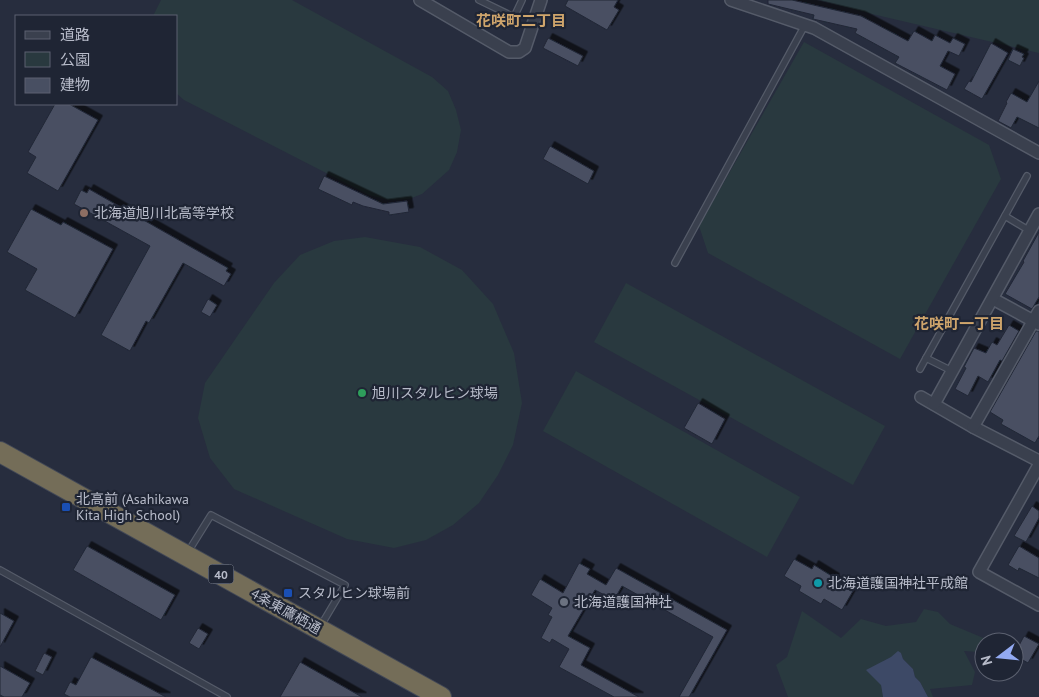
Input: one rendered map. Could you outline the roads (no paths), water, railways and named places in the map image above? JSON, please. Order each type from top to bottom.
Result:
[{"type":"highway","name":"4条東鷹栖通","points":[[0,452],[441,697]]},
{"type":"street","points":[[420,0],[509,52],[518,52],[525,48],[542,0]]},
{"type":"street","points":[[731,0],[814,28],[1039,153]]},
{"type":"street","points":[[934,404],[1039,214]]},
{"type":"street","points":[[973,427],[1037,319],[993,299]]},
{"type":"street","points":[[921,397],[973,427],[1039,461]]},
{"type":"street","points":[[1038,604],[979,572],[1039,465]]},
{"type":"lane","points":[[479,0],[514,17],[522,0]]},
{"type":"lane","points":[[675,263],[805,25]]},
{"type":"lane","points":[[920,369],[1027,176]]},
{"type":"lane","points":[[1005,216],[1030,231]]},
{"type":"lane","points":[[926,358],[952,372]]},
{"type":"lane","points":[[186,555],[212,515],[345,585],[319,629]]},
{"type":"lane","points":[[0,570],[227,697]]},
{"type":"water","points":[[898,651],[913,669],[915,677],[928,697],[883,697],[881,685],[866,670],[891,657]]},
{"type":"place","name":"北海道旭川北高等学校","points":[[84,213]]},
{"type":"place","name":"旭川スタルヒン球場","points":[[362,393]]},
{"type":"place","name":"北高前 (Asahikawa Kita High School)","points":[[66,507]]},
{"type":"place","name":"北海道護国神社平成館","points":[[818,583]]},
{"type":"place","name":"スタルヒン球場前","points":[[288,593]]},
{"type":"place","name":"北海道護国神社","points":[[564,602]]},
{"type":"district","name":"花咲町二丁目","points":[[521,20]]},
{"type":"district","name":"花咲町一丁目","points":[[959,323]]}]
